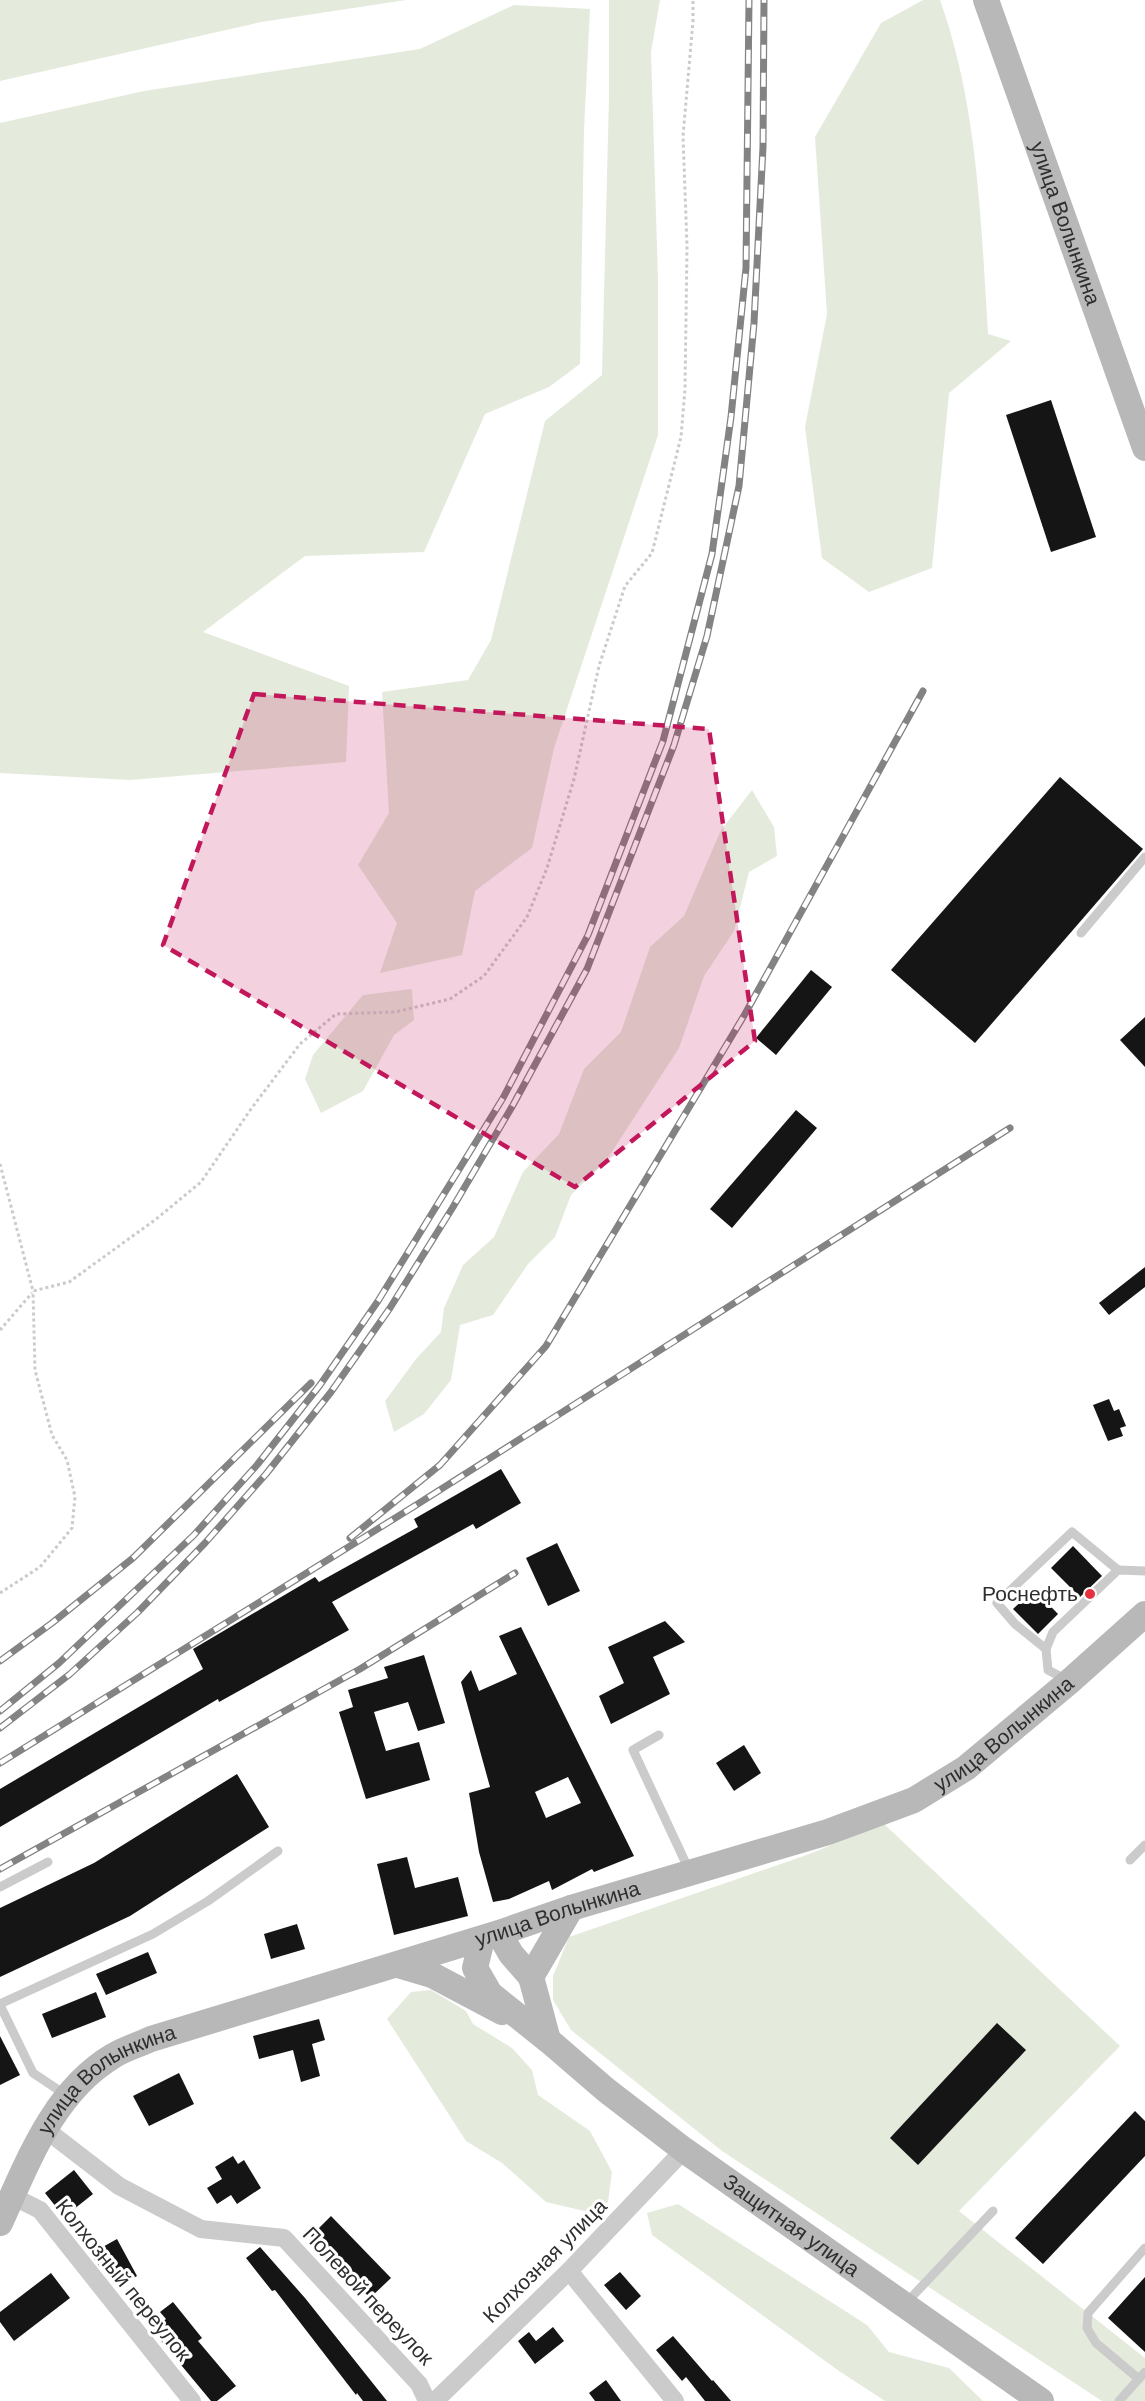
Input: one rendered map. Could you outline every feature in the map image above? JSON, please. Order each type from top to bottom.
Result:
[{"type":"street","name":"улица Волынкина","points":[[986,0],[1145,448]]},
{"type":"street","name":"улица Волынкина","points":[[0,2223],[45,2129],[67,2096],[113,2056],[151,2039],[398,1965],[572,1908],[828,1832],[914,1800],[966,1768],[1069,1682],[1145,1614]]},
{"type":"street","points":[[531,1977],[572,1908]]},
{"type":"street","points":[[491,1936],[531,1977],[548,2040],[490,1994],[475,1968],[491,1936]]},
{"type":"street","points":[[398,1965],[432,1975],[548,2040]]},
{"type":"street","name":"Защитная улица","points":[[548,2040],[606,2090],[684,2150],[1041,2401]]},
{"type":"street","name":"Полевой переулок","points":[[45,2129],[119,2186],[201,2229],[284,2238],[419,2384],[427,2401]]},
{"type":"street","name":"Колхозная улица","points":[[435,2401],[569,2271],[684,2150]]},
{"type":"street","name":"Колхозный переулок","points":[[12,2196],[40,2210],[192,2401]]},
{"type":"street","points":[[569,2271],[675,2401]]},
{"type":"lane","points":[[1082,933],[1145,857]]},
{"type":"lane","points":[[1046,1649],[1016,1624],[997,1603],[1072,1532],[1118,1570],[1145,1571]]},
{"type":"lane","points":[[1069,1682],[1048,1670],[1046,1649],[1053,1632],[1118,1570]]},
{"type":"lane","points":[[659,1735],[633,1749],[690,1873]]},
{"type":"lane","points":[[1130,1860],[1145,1845]]},
{"type":"lane","points":[[67,2096],[33,2073],[0,2005],[153,1934],[208,1901],[278,1851]]},
{"type":"lane","points":[[0,1887],[48,1862]]},
{"type":"lane","points":[[904,2305],[993,2211]]},
{"type":"lane","points":[[1119,2401],[1142,2375],[1096,2343],[1087,2328],[1088,2313],[1145,2248]]},
{"type":"path","points":[[0,1330],[33,1291],[69,1282],[155,1220],[201,1182],[251,1109],[300,1044],[336,1014],[395,1012],[450,999],[484,976],[526,917],[547,868],[574,779],[605,646],[625,586],[652,553],[681,437],[685,389],[687,246],[683,136],[693,0]]},
{"type":"path","points":[[0,1164],[33,1291],[35,1370],[52,1435],[67,1460],[75,1497],[72,1528],[40,1567],[0,1593]]},
{"type":"highlighted area","points":[[254,694],[709,729],[755,1041],[575,1187],[163,945]]},
{"type":"green space","points":[[0,0],[406,0],[261,22],[0,81]]},
{"type":"green space","points":[[609,0],[660,0],[651,52],[658,280],[658,435],[554,748],[532,848],[475,891],[462,955],[380,973],[397,923],[358,865],[389,813],[382,692],[468,680],[491,640],[545,421],[602,375],[609,97]]},
{"type":"green space","points":[[923,0],[940,0],[963,81],[976,165],[988,334],[1011,341],[949,393],[932,568],[869,592],[822,558],[805,427],[827,314],[815,137],[881,23]]},
{"type":"green space","points":[[514,5],[590,9],[584,129],[580,364],[549,387],[485,414],[424,552],[305,556],[203,632],[349,686],[346,762],[130,780],[0,773],[0,123],[144,91],[420,49]]},
{"type":"green space","points":[[752,790],[774,827],[777,856],[749,872],[734,931],[704,976],[679,1048],[606,1161],[571,1195],[555,1237],[528,1264],[493,1315],[460,1325],[451,1380],[424,1414],[394,1432],[385,1401],[416,1359],[441,1332],[444,1308],[463,1265],[494,1237],[523,1172],[559,1134],[584,1069],[621,1032],[650,947],[684,916],[721,830]]},
{"type":"green space","points":[[412,989],[414,1020],[394,1035],[363,1091],[321,1113],[305,1079],[313,1055],[363,995]]},
{"type":"green space","points":[[884,1824],[1120,2046],[959,2211],[1145,2358],[1145,2401],[1102,2401],[722,2151],[571,2030],[553,2000],[553,1976],[569,1937],[804,1856]]},
{"type":"green space","points":[[431,1990],[466,2011],[473,2024],[512,2048],[532,2070],[538,2095],[590,2131],[612,2172],[608,2202],[593,2213],[546,2202],[502,2163],[466,2141],[387,2019],[411,1992]]},
{"type":"green space","points":[[678,2204],[867,2325],[889,2352],[949,2368],[983,2401],[885,2401],[839,2371],[652,2235],[647,2213]]},
{"type":"building","points":[[1051,400],[1096,537],[1051,552],[1006,415]]},
{"type":"building","points":[[1060,777],[1143,849],[975,1043],[891,970]]},
{"type":"building","points":[[811,970],[832,987],[776,1055],[756,1038]]},
{"type":"building","points":[[1145,1017],[1145,1067],[1120,1040]]},
{"type":"building","points":[[796,1110],[817,1128],[732,1228],[710,1209]]},
{"type":"building","points":[[1145,1267],[1145,1287],[1109,1315],[1099,1303]]},
{"type":"building","points":[[1109,1399],[1114,1411],[1119,1409],[1126,1426],[1120,1428],[1123,1436],[1108,1441],[1093,1405]]},
{"type":"building","points":[[501,1469],[521,1503],[476,1529],[473,1524],[332,1602],[349,1630],[219,1702],[218,1699],[0,1827],[0,1789],[203,1669],[193,1649],[315,1577],[319,1582],[418,1527],[414,1519]]},
{"type":"building","points":[[557,1543],[580,1591],[548,1606],[526,1558]]},
{"type":"building","points":[[1073,1546],[1102,1576],[1080,1597],[1051,1568]]},
{"type":"building","points":[[1034,1589],[1058,1614],[1038,1634],[1013,1609]]},
{"type":"building","points":[[665,1621],[685,1642],[653,1657],[670,1694],[611,1724],[599,1696],[624,1683],[608,1647]]},
{"type":"building","points":[[521,1627],[634,1856],[594,1872],[592,1869],[552,1890],[549,1881],[509,1899],[493,1902],[479,1852],[469,1793],[490,1787],[461,1682],[471,1670],[479,1691],[517,1674],[499,1636]],"holes":[[[568,1777],[581,1803],[546,1818],[535,1792]]]},
{"type":"building","points":[[424,1655],[445,1723],[418,1731],[408,1702],[374,1712],[386,1751],[419,1742],[430,1780],[366,1799],[339,1712],[353,1707],[348,1690],[388,1678],[384,1667]]},
{"type":"building","points":[[744,1745],[761,1773],[734,1791],[716,1763]]},
{"type":"building","points":[[237,1774],[269,1827],[130,1916],[0,1977],[0,1908],[94,1863]]},
{"type":"building","points":[[407,1857],[415,1888],[458,1877],[468,1916],[394,1935],[377,1864]]},
{"type":"building","points":[[297,1924],[305,1949],[271,1959],[264,1934]]},
{"type":"building","points":[[148,1952],[157,1973],[106,1995],[96,1974]]},
{"type":"building","points":[[96,1992],[106,2017],[52,2038],[42,2014]]},
{"type":"building","points":[[319,2019],[325,2040],[312,2044],[320,2076],[301,2082],[293,2050],[259,2059],[253,2036]]},
{"type":"building","points":[[997,2023],[1026,2050],[918,2165],[890,2138]]},
{"type":"building","points":[[0,2036],[20,2075],[0,2085]]},
{"type":"building","points":[[179,2073],[194,2104],[149,2126],[133,2096]]},
{"type":"building","points":[[1135,2111],[1145,2121],[1145,2156],[1043,2264],[1015,2238]]},
{"type":"building","points":[[233,2156],[238,2164],[244,2160],[261,2188],[237,2204],[231,2195],[217,2204],[207,2188],[222,2179],[215,2167]]},
{"type":"building","points":[[74,2170],[93,2194],[64,2217],[45,2193]]},
{"type":"building","points":[[331,2216],[391,2278],[370,2298],[311,2236]]},
{"type":"building","points":[[117,2239],[137,2276],[118,2287],[105,2264],[100,2267],[90,2254]]},
{"type":"building","points":[[260,2247],[305,2298],[387,2401],[363,2401],[357,2393],[356,2395],[275,2290],[272,2291],[246,2258]]},
{"type":"building","points":[[620,2272],[641,2296],[626,2310],[604,2285]]},
{"type":"building","points":[[51,2273],[70,2298],[14,2341],[0,2322],[0,2312]]},
{"type":"building","points":[[1145,2277],[1145,2352],[1108,2318]]},
{"type":"building","points":[[173,2302],[202,2338],[198,2341],[236,2386],[217,2401],[211,2401],[152,2330],[166,2319],[160,2312]]},
{"type":"building","points":[[553,2327],[564,2341],[535,2364],[518,2341],[529,2332],[536,2341]]},
{"type":"building","points":[[673,2336],[731,2401],[705,2401],[686,2377],[682,2381],[656,2350]]},
{"type":"building","points":[[606,2380],[621,2401],[595,2401],[589,2393]]},
{"type":"railway","points":[[0,1711],[59,1663],[194,1535],[257,1465],[320,1385],[378,1301],[503,1098],[588,935],[663,741],[712,554],[731,417],[746,268],[749,0]]},
{"type":"railway","points":[[0,1728],[70,1674],[138,1612],[205,1543],[266,1474],[331,1392],[390,1308],[453,1207],[513,1105],[587,969],[674,745],[707,636],[739,486],[754,323],[763,147],[764,0]]},
{"type":"railway","points":[[350,1538],[440,1465],[546,1346],[745,1014],[923,691]]},
{"type":"railway","points":[[0,1763],[413,1507],[1010,1128]]},
{"type":"railway","points":[[0,1661],[133,1558],[311,1383]]},
{"type":"railway","points":[[0,1869],[360,1669],[515,1573]]},
{"type":"place","name":"Роснефть","points":[[1090,1594]]}]
